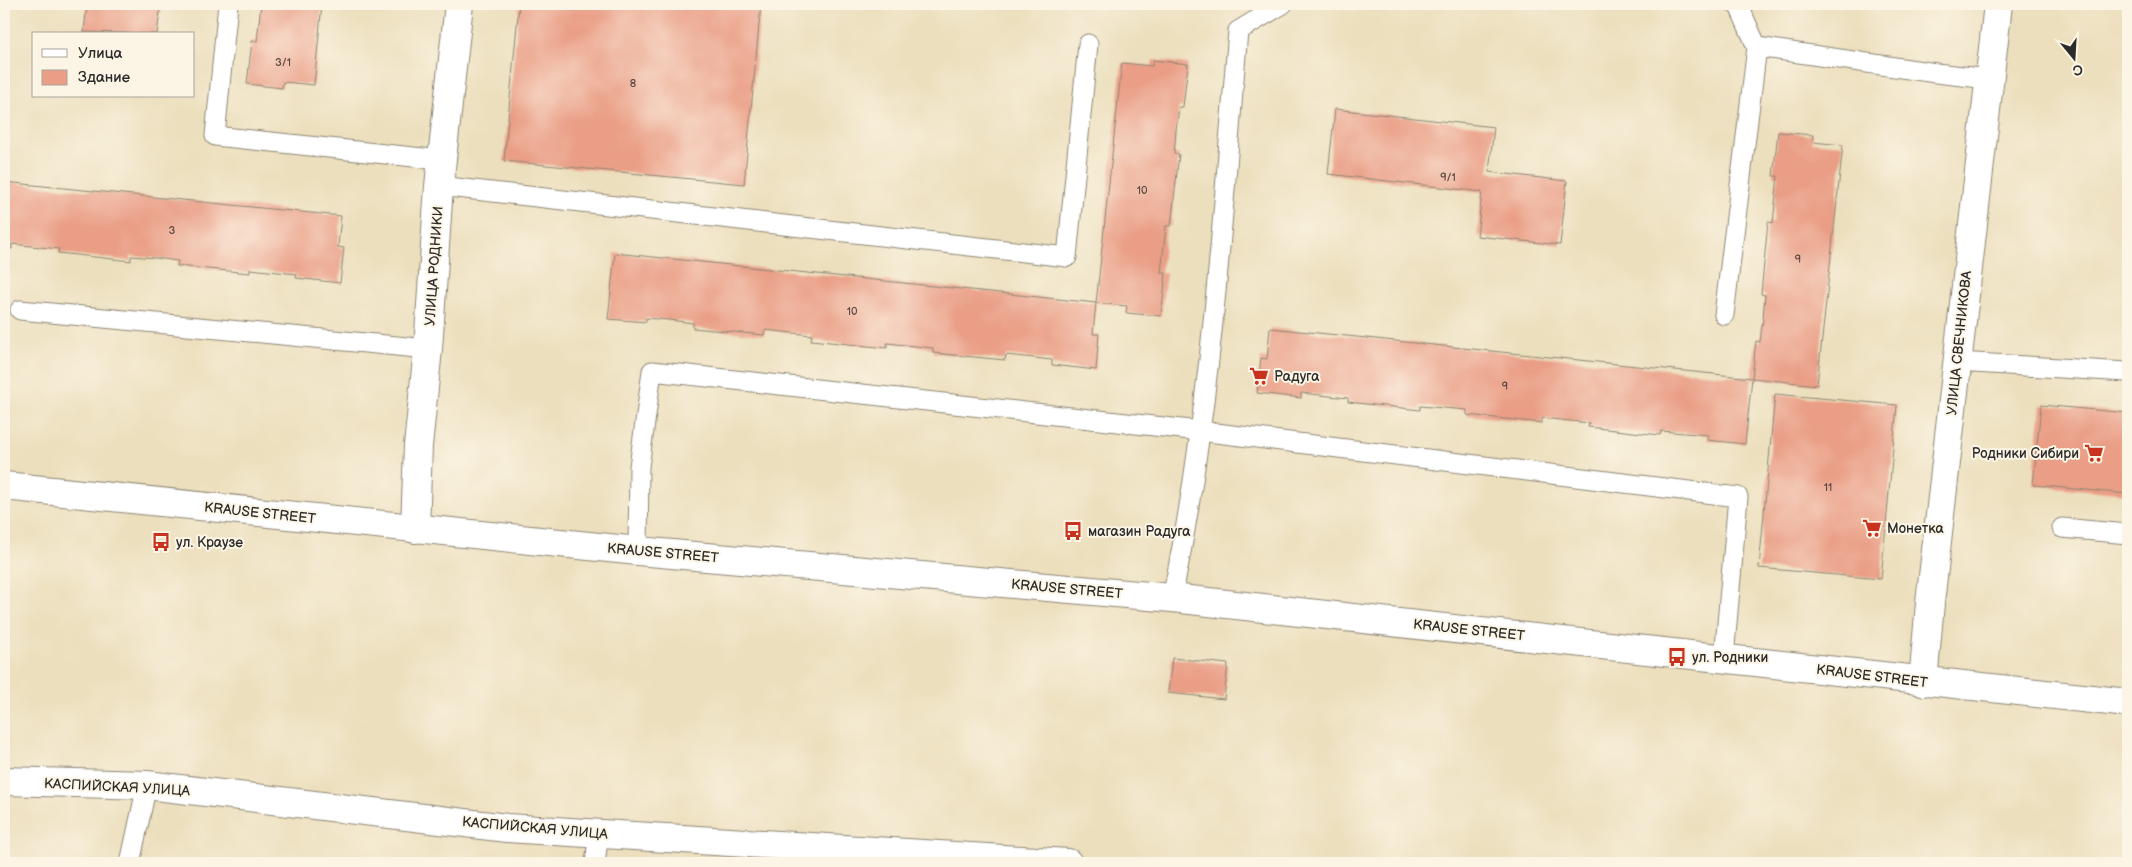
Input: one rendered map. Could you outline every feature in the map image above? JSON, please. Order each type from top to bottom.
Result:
[{"type":"street","name":"УЛИЦА РОДНИКИ","points":[[415,529],[418,446],[428,348],[440,173],[459,4]]},
{"type":"street","name":"УЛИЦА СВЕЧНИКОВА","points":[[1923,682],[1930,603],[1998,4]]},
{"type":"street","name":"KRAUSE STREET","points":[[4,486],[638,551],[1172,598],[1724,658],[1923,682],[2128,703]]},
{"type":"street","name":"КАСПИЙСКАЯ УЛИЦА","points":[[4,781],[147,785],[507,828],[1068,863]]},
{"type":"lane","points":[[228,4],[215,136],[440,173],[1067,256],[1088,44]]},
{"type":"lane","points":[[1172,598],[1188,522],[1200,431],[1217,281],[1238,31],[1283,4]]},
{"type":"lane","points":[[1724,315],[1757,48],[1738,4],[1735,4]]},
{"type":"lane","points":[[1757,48],[1936,74],[1989,79]]},
{"type":"lane","points":[[20,310],[428,348]]},
{"type":"lane","points":[[1957,362],[2127,372]]},
{"type":"lane","points":[[638,551],[639,467],[652,371],[1200,431],[1738,497],[1724,658]]},
{"type":"lane","points":[[2062,528],[2128,534]]},
{"type":"lane","points":[[130,863],[147,785]]},
{"type":"lane","points":[[595,863],[599,833]]},
{"type":"building","points":[[87,4],[161,4],[157,32],[84,32]]},
{"type":"building","points":[[261,4],[322,4],[314,85],[283,82],[282,88],[247,84],[252,41],[257,41]]},
{"type":"building","points":[[519,4],[761,4],[744,184],[504,161]]},
{"type":"building","points":[[1153,60],[1188,64],[1183,107],[1179,107],[1176,130],[1174,154],[1179,154],[1171,226],[1166,226],[1161,273],[1166,273],[1161,316],[1126,313],[1127,306],[1096,303],[1122,63],[1152,66]]},
{"type":"building","points":[[1335,109],[1494,127],[1489,172],[1567,181],[1560,245],[1477,236],[1482,192],[1328,174]]},
{"type":"building","points":[[1778,132],[1813,135],[1812,142],[1843,145],[1817,385],[1752,378],[1756,341],[1760,342],[1763,318],[1765,295],[1761,294],[1768,222],[1773,223],[1778,176],[1773,176]]},
{"type":"building","points":[[4,182],[341,216],[338,247],[344,248],[340,283],[296,278],[297,274],[250,269],[250,273],[177,266],[178,261],[155,258],[131,256],[131,261],[58,253],[59,249],[12,244],[12,249],[4,248]]},
{"type":"building","points":[[615,253],[1096,303],[1093,334],[1099,334],[1096,370],[1052,365],[1052,360],[1006,355],[1005,360],[933,353],[933,348],[887,343],[887,348],[811,340],[812,335],[765,330],[764,335],[693,328],[693,323],[669,320],[646,318],[646,322],[608,319]]},
{"type":"building","points":[[1270,328],[1752,378],[1745,444],[1707,440],[1708,435],[1661,431],[1660,435],[1588,427],[1589,423],[1542,418],[1542,423],[1467,415],[1467,410],[1420,406],[1420,410],[1348,402],[1348,398],[1301,393],[1301,398],[1257,393],[1261,358],[1267,359]]},
{"type":"building","points":[[1775,394],[1897,405],[1881,579],[1759,568]]},
{"type":"building","points":[[2041,405],[2128,413],[2128,494],[2033,485]]},
{"type":"building","points":[[1172,658],[1228,664],[1224,699],[1168,693]]},
{"type":"place","name":"Радуга","points":[[1259,376]]},
{"type":"place","name":"Родники Сибири","points":[[2094,453]]},
{"type":"place","name":"Монетка","points":[[1872,528]]},
{"type":"place","name":"магазин Радуга","points":[[1073,531]]},
{"type":"place","name":"ул. Краузе","points":[[161,542]]},
{"type":"place","name":"ул. Родники","points":[[1677,657]]}]
